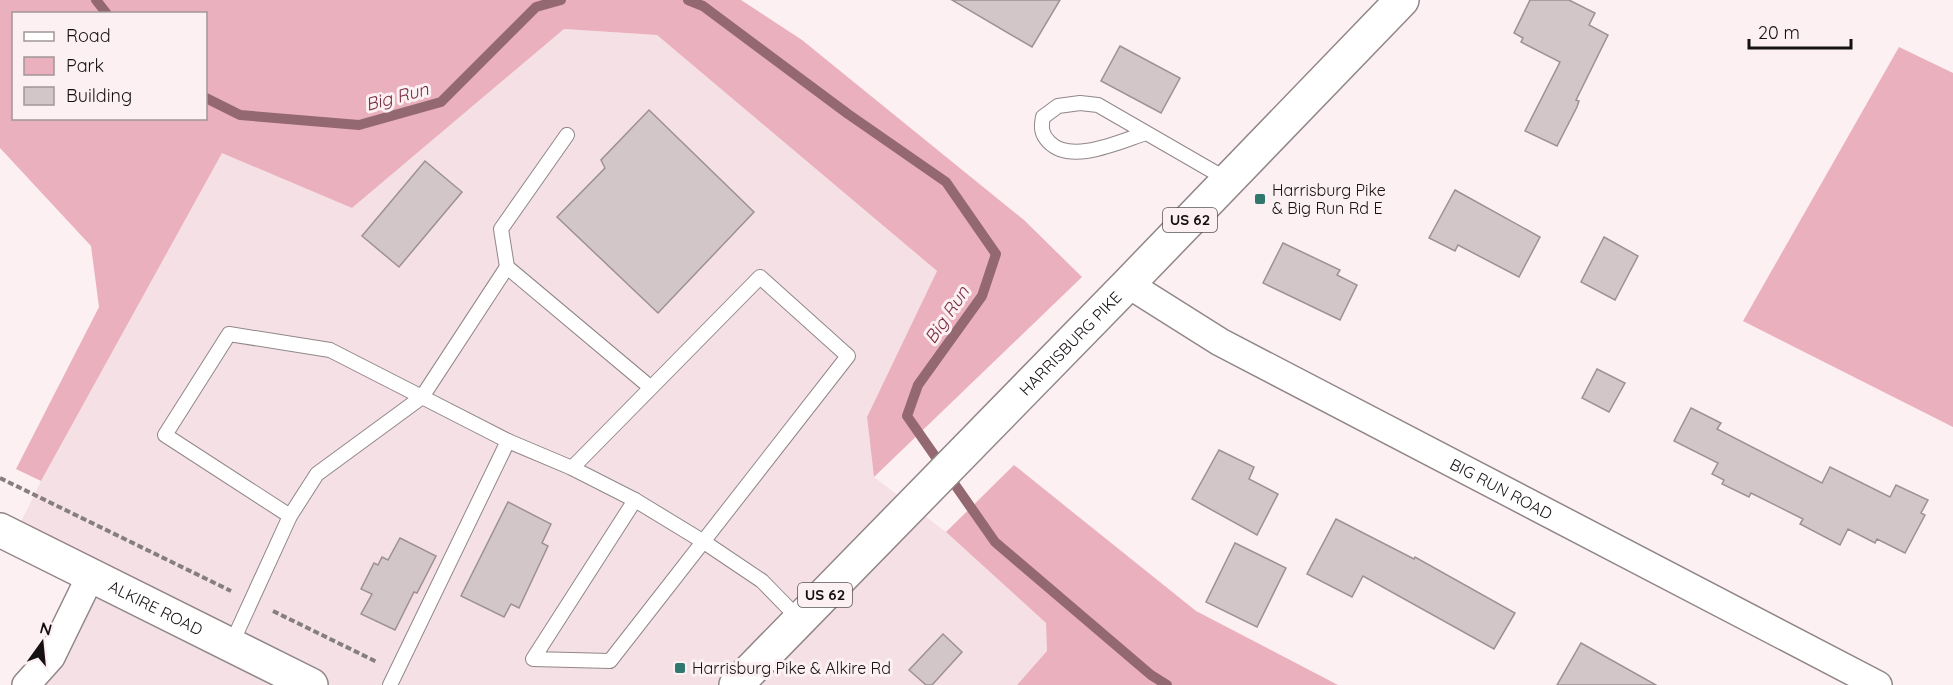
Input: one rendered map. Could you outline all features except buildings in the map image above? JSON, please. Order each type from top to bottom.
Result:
[{"type":"main road","name":"HARRISBURG PIKE","points":[[736,685],[1402,0]]},
{"type":"main road","name":"ALKIRE ROAD","points":[[0,530],[311,685]]},
{"type":"street","name":"BIG RUN ROAD","points":[[1128,284],[1220,342],[1878,685]]},
{"type":"street","points":[[26,685],[51,657],[91,575]]},
{"type":"lane","points":[[1146,133],[1087,152],[1070,152],[1055,148],[1044,137],[1041,127],[1043,117],[1058,106],[1080,103],[1098,105],[1228,180]]},
{"type":"lane","points":[[567,135],[501,229],[507,267],[650,387]]},
{"type":"lane","points":[[231,645],[290,516],[317,474],[422,397],[507,267]]},
{"type":"lane","points":[[572,468],[760,277],[849,356],[610,661],[533,659],[635,500]]},
{"type":"lane","points":[[290,516],[165,435],[229,334],[330,350],[508,441],[572,468],[635,500],[704,542],[762,581],[800,620]]},
{"type":"lane","points":[[390,685],[508,441]]},
{"type":"path","points":[[0,478],[396,672]]},
{"type":"shaded area","points":[[564,29],[657,35],[937,271],[867,417],[874,477],[946,532],[1046,623],[1048,651],[1017,685],[35,685],[96,586],[12,540],[41,481],[222,152],[352,208]]},
{"type":"green space","points":[[0,0],[741,0],[802,40],[1024,220],[1082,277],[874,477],[867,417],[937,271],[657,35],[564,29],[352,208],[222,153],[41,481],[16,469],[99,307],[91,246],[0,148]]},
{"type":"green space","points":[[1899,47],[1953,73],[1953,427],[1743,321]]},
{"type":"green space","points":[[1014,465],[1196,611],[1338,685],[1017,685],[1047,651],[1046,623],[946,532]]},
{"type":"waterway","name":"Big Run","points":[[96,0],[105,12]]},
{"type":"waterway","name":"Big Run","points":[[207,98],[240,115],[359,125],[441,102],[536,7],[561,0]]},
{"type":"waterway","name":"Big Run","points":[[688,0],[703,6],[848,114],[946,182],[996,254],[982,296],[918,385],[907,416],[995,542],[1151,675],[1167,685]]},
{"type":"place","name":"Harrisburg Pike & Big Run Rd E","points":[[1260,199]]},
{"type":"place","name":"Harrisburg Pike & Alkire Rd","points":[[680,668]]}]
